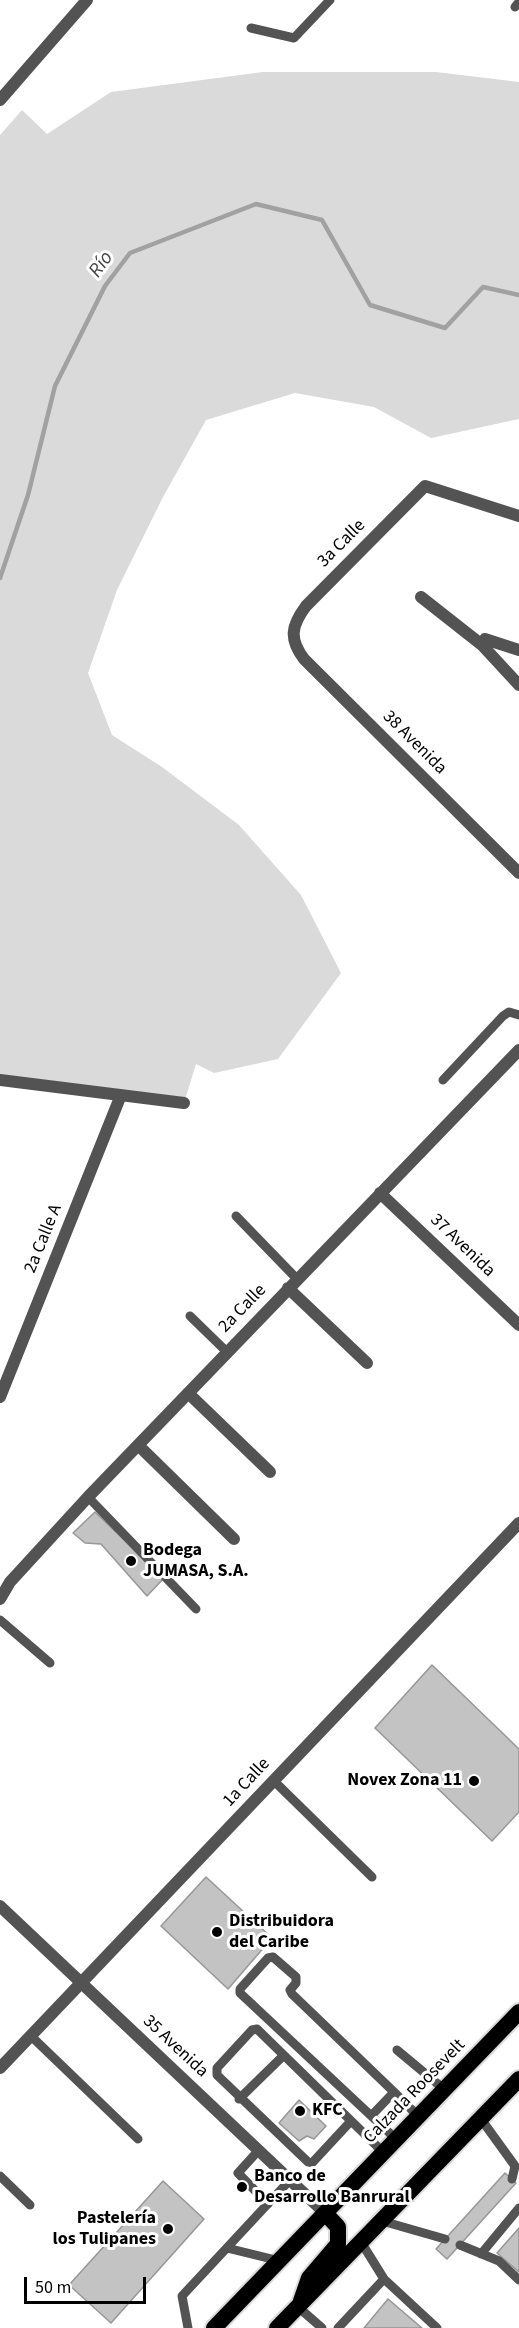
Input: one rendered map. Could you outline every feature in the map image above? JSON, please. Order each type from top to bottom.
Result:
[{"type":"highway","name":"Calzada Roosevelt","points":[[214,2328],[519,2012]]},
{"type":"highway","points":[[277,2328],[519,2079]]},
{"type":"highway","points":[[298,2307],[309,2278],[338,2244],[338,2227],[326,2214]]},
{"type":"street","points":[[0,100],[87,0]]},
{"type":"street","name":"3a Calle","points":[[292,633],[296,619],[306,606],[425,486],[519,516]]},
{"type":"street","points":[[421,597],[482,645],[519,685]]},
{"type":"street","name":"38 Avenida","points":[[292,633],[296,648],[304,659],[519,873]]},
{"type":"street","points":[[482,645],[485,639],[519,650]]},
{"type":"street","name":"2a Calle","points":[[0,1599],[10,1582],[88,1497],[518,1052]]},
{"type":"street","points":[[0,1080],[184,1103]]},
{"type":"street","name":"2a Calle A","points":[[0,1397],[5,1373],[121,1095]]},
{"type":"street","name":"37 Avenida","points":[[380,1193],[519,1325]]},
{"type":"street","points":[[293,1283],[367,1363]]},
{"type":"street","points":[[188,1393],[270,1472]]},
{"type":"street","points":[[138,1445],[234,1539]]},
{"type":"street","name":"1a Calle","points":[[0,2068],[519,1523]]},
{"type":"street","name":"35 Avenida","points":[[0,1905],[326,2214]]},
{"type":"lane","points":[[251,28],[294,38],[330,0]]},
{"type":"lane","points":[[443,1080],[503,1016],[509,1012],[519,1015]]},
{"type":"lane","points":[[236,1216],[293,1283]]},
{"type":"lane","points":[[190,1316],[227,1352]]},
{"type":"lane","points":[[88,1497],[196,1609]]},
{"type":"lane","points":[[0,1620],[50,1663]]},
{"type":"lane","points":[[274,1781],[372,1877]]},
{"type":"lane","points":[[397,2140],[240,1993],[240,1989],[268,1958],[273,1957],[296,1977],[296,1983],[290,1990],[292,1994],[419,2116]]},
{"type":"lane","points":[[351,2121],[312,2163],[308,2162],[239,2099],[216,2072],[252,2030],[257,2030],[283,2056],[351,2121],[384,2153]]},
{"type":"lane","points":[[31,2036],[138,2139]]},
{"type":"lane","points":[[397,2050],[445,2090]]},
{"type":"lane","points":[[239,2099],[283,2056]]},
{"type":"lane","points":[[372,2115],[394,2092]]},
{"type":"lane","points":[[481,2119],[515,2166],[515,2177]]},
{"type":"lane","points":[[258,2151],[238,2173],[268,2204]]},
{"type":"lane","points":[[0,2176],[30,2205]]},
{"type":"lane","points":[[188,2328],[182,2296],[290,2180]]},
{"type":"lane","points":[[481,2254],[519,2208]]},
{"type":"lane","points":[[382,2221],[445,2239]]},
{"type":"lane","points":[[361,2242],[384,2279],[437,2328]]},
{"type":"lane","points":[[460,2245],[499,2261],[519,2280]]},
{"type":"lane","points":[[227,2248],[280,2261]]},
{"type":"lane","points":[[338,2328],[384,2279]]},
{"type":"lane","points":[[298,2307],[322,2328]]},
{"type":"shaded area","points":[[263,72],[436,72],[519,82],[519,419],[431,438],[374,407],[295,393],[206,420],[163,497],[117,590],[88,673],[112,735],[162,767],[239,825],[301,895],[341,973],[278,1059],[214,1073],[196,1064],[184,1103],[0,1080],[0,135],[22,110],[47,134],[111,92]]},
{"type":"building","name":"Bodega JUMASA, S.A.","points":[[95,1512],[164,1578],[147,1596],[101,1544],[85,1543],[73,1533]]},
{"type":"building","name":"Novex Zona 11","points":[[432,1665],[519,1749],[519,1812],[492,1841],[375,1728]]},
{"type":"building","name":"Distribuidora del Caribe","points":[[206,1877],[272,1938],[228,1989],[161,1926]]},
{"type":"building","name":"KFC","points":[[299,2100],[326,2126],[314,2139],[307,2136],[299,2141],[279,2123]]},
{"type":"building","points":[[505,2173],[516,2183],[447,2259],[436,2249]]},
{"type":"building","points":[[163,2181],[204,2219],[111,2323],[69,2285]]},
{"type":"building","points":[[519,2228],[519,2272],[497,2253]]},
{"type":"building","points":[[388,2299],[422,2328],[364,2328]]},
{"type":"waterway","name":"Río","points":[[0,578],[28,495],[55,386],[105,286],[130,253],[256,204],[322,220],[370,305],[445,328],[483,287],[519,295]]},
{"type":"place","name":"Bodega JUMASA, S.A.","points":[[131,1561]]},
{"type":"place","name":"Novex Zona 11","points":[[474,1781]]},
{"type":"place","name":"Distribuidora del Caribe","points":[[217,1932]]},
{"type":"place","name":"KFC","points":[[300,2111]]},
{"type":"place","name":"Banco de Desarrollo Banrural","points":[[242,2187]]},
{"type":"place","name":"Pastelería los Tulipanes","points":[[168,2229]]}]
